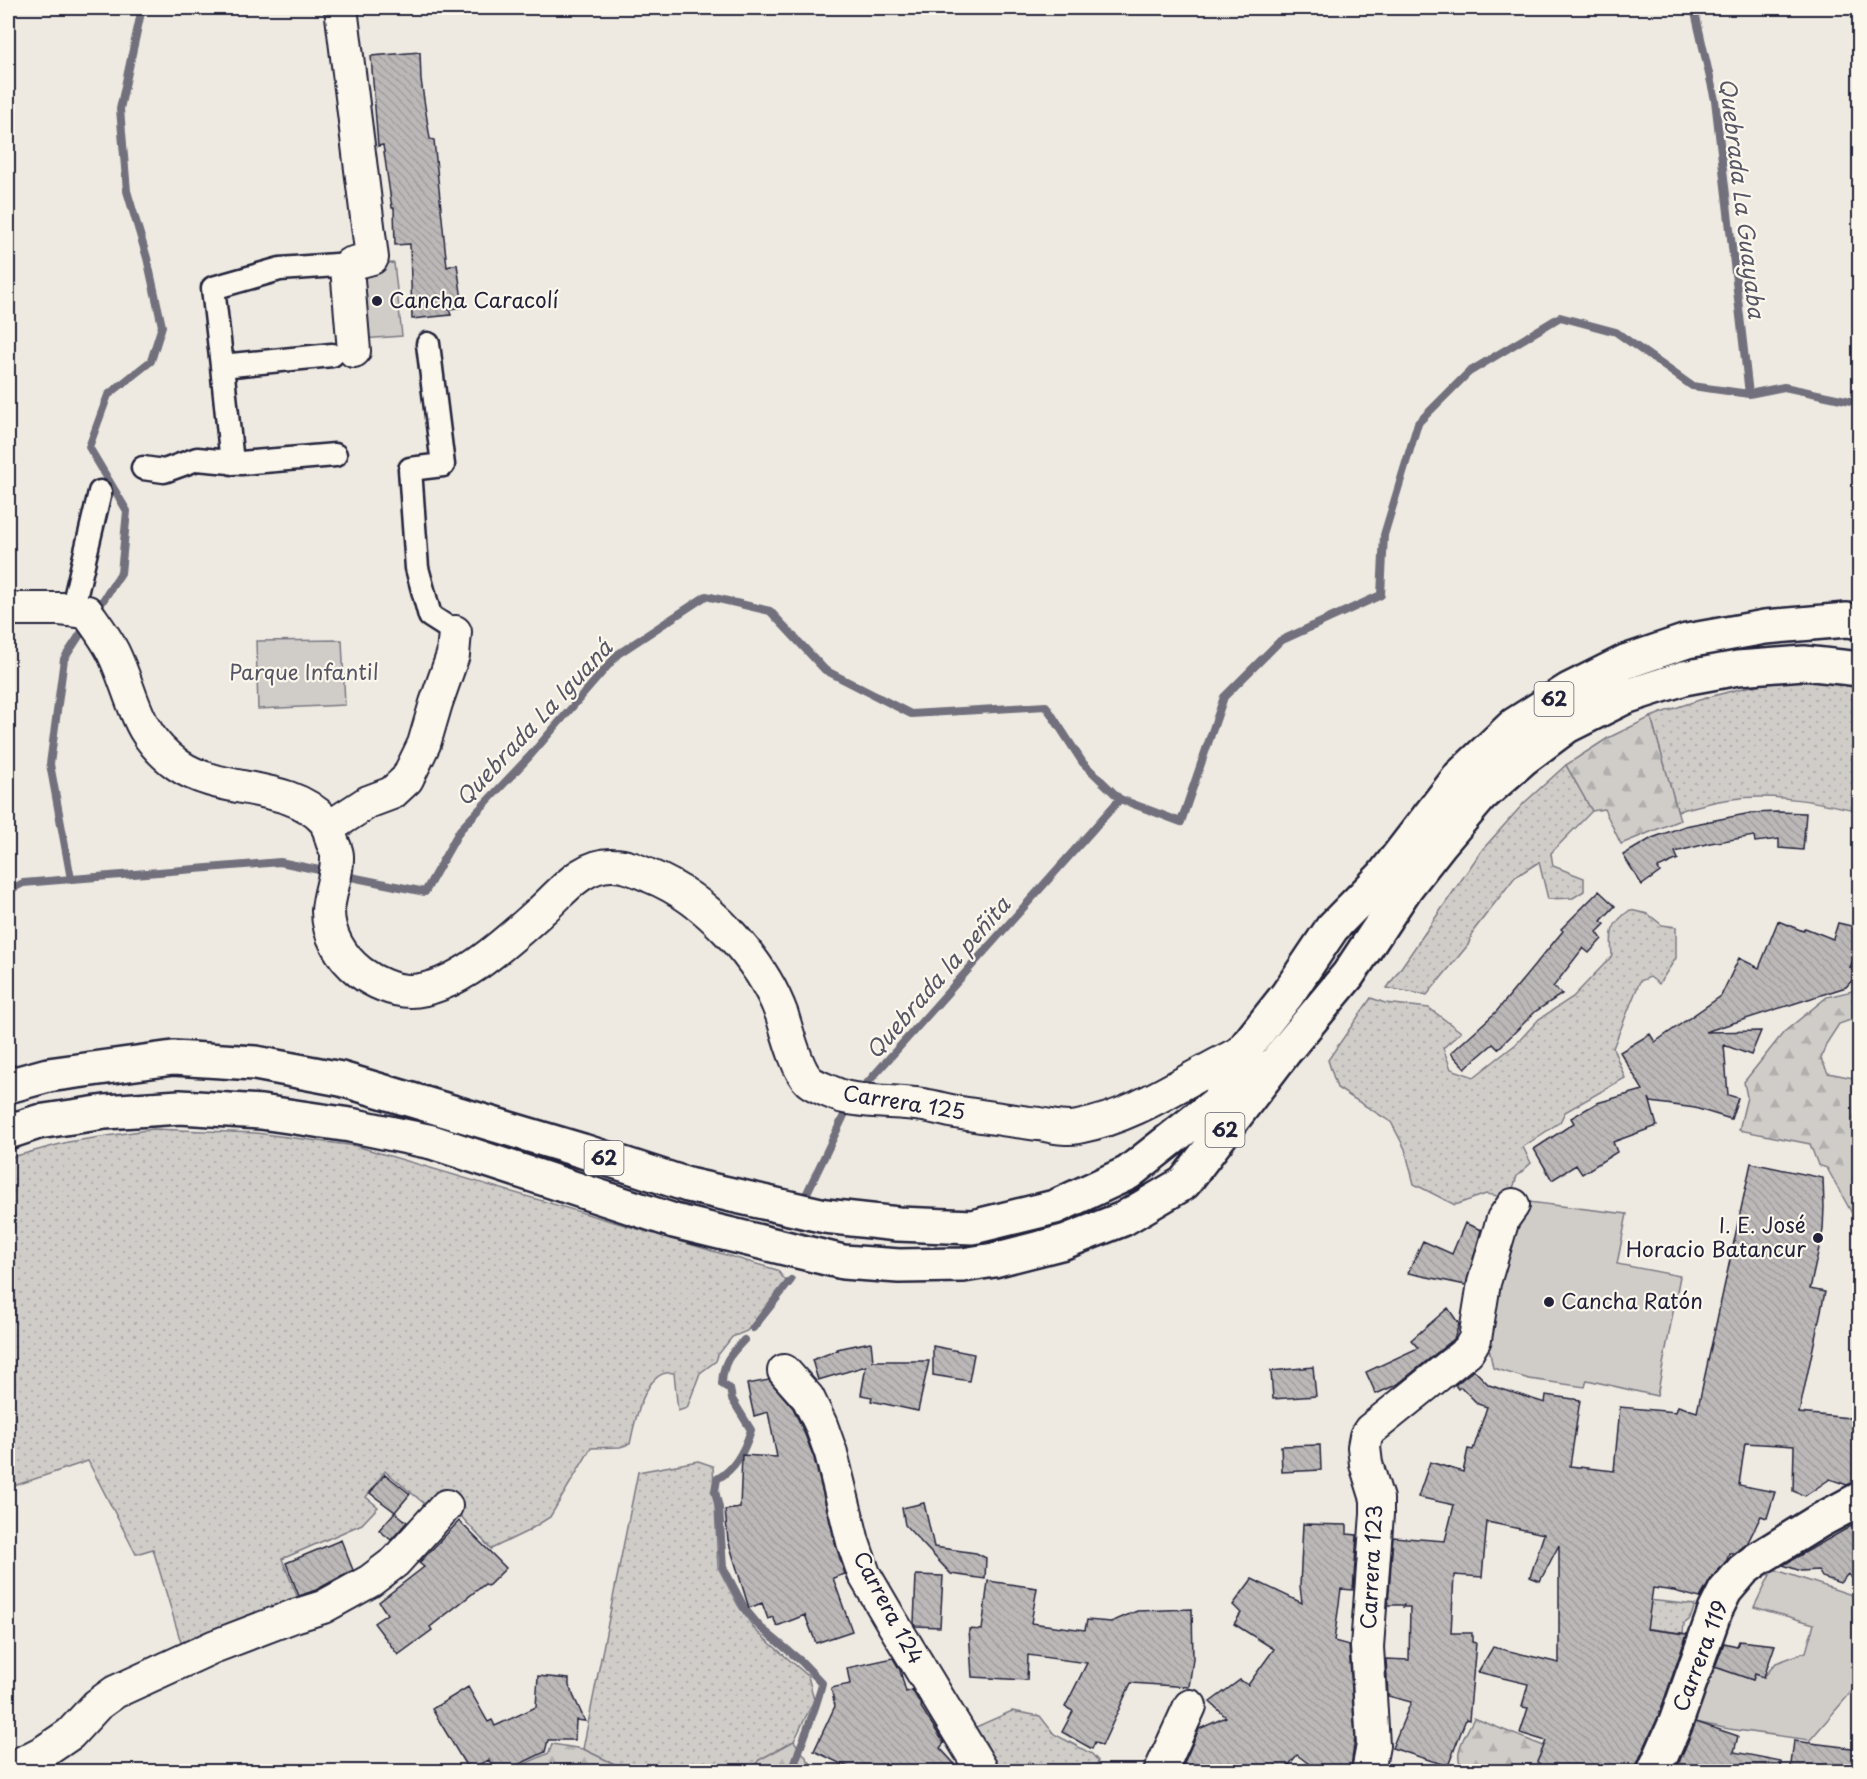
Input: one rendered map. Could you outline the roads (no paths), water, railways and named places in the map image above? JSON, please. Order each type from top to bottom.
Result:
[{"type":"main road","name":"62","points":[[8,1086],[48,1075],[173,1058],[255,1063],[340,1079],[583,1151],[688,1185],[825,1216],[898,1224],[973,1227],[1055,1207],[1128,1173],[1218,1102],[1242,1052],[1287,995],[1332,928],[1383,876],[1460,776],[1514,726],[1569,690],[1616,666],[1687,640],[1765,627],[1847,620],[1860,622]]},
{"type":"main road","name":"62","points":[[8,1132],[38,1122],[105,1112],[180,1107],[261,1112],[350,1125],[432,1142],[674,1221],[843,1262],[899,1266],[963,1265],[994,1260],[1064,1242],[1123,1219],[1184,1183],[1285,1051],[1348,975],[1407,886],[1481,796],[1524,758],[1567,726],[1625,697],[1684,678],[1738,668],[1804,663],[1860,669]]},
{"type":"main road","name":"Carrera 119","points":[[1654,1772],[1676,1722],[1715,1611],[1725,1591],[1743,1570],[1813,1512],[1860,1499]]},
{"type":"street","points":[[232,462],[213,288],[280,269],[350,264],[372,258],[341,8]]},
{"type":"street","points":[[222,366],[343,353],[347,268],[350,264]]},
{"type":"street","points":[[8,609],[87,612],[114,654],[132,705],[144,729],[174,762],[190,772],[213,780],[300,801],[324,820],[328,828],[368,802],[392,793],[407,779],[424,744],[453,655],[455,632],[430,616],[417,568],[410,469],[443,465],[428,344]]},
{"type":"street","points":[[143,468],[164,471],[196,459],[232,462],[335,455]]},
{"type":"street","points":[[72,611],[100,492]]},
{"type":"street","name":"Carrera 125","points":[[328,828],[337,856],[330,922],[340,950],[351,965],[381,985],[410,991],[445,984],[475,965],[508,939],[580,874],[609,864],[629,868],[656,878],[705,909],[758,968],[768,984],[783,1018],[794,1052],[809,1081],[857,1098],[922,1105],[960,1113],[1073,1128],[1115,1118],[1158,1098],[1203,1071],[1242,1052]]},
{"type":"street","points":[[1242,1052],[1266,1077]]},
{"type":"street","name":"Carrera 123","points":[[1368,1772],[1373,1745],[1368,1647],[1377,1499],[1366,1464],[1364,1447],[1366,1436],[1370,1430],[1468,1351],[1475,1340],[1484,1283],[1503,1219],[1513,1205]]},
{"type":"street","name":"Carrera 124","points":[[784,1371],[808,1398],[821,1425],[831,1453],[850,1534],[864,1574],[983,1772]]},
{"type":"street","points":[[8,1770],[45,1751],[70,1734],[97,1705],[115,1692],[213,1647],[294,1616],[315,1611],[370,1581],[395,1562],[446,1506]]},
{"type":"street","points":[[1160,1772],[1190,1706]]},
{"type":"waterway","points":[[96,611],[121,573],[127,511],[89,447],[108,395],[151,361],[162,326],[147,258],[127,191],[120,109],[142,8]]},
{"type":"waterway","name":"Quebrada La Guayaba","points":[[1694,8],[1715,100],[1749,394]]},
{"type":"waterway","name":"Quebrada La Iguaná","points":[[341,875],[425,892],[460,830],[529,757],[618,654],[706,596],[770,611],[825,670],[911,714],[1046,706],[1083,763],[1120,799],[1181,822],[1224,697],[1280,641],[1381,595],[1384,535],[1418,423],[1469,372],[1560,317],[1616,332],[1692,386],[1749,394],[1784,387],[1860,403]]},
{"type":"waterway","points":[[71,879],[50,764],[64,659],[87,624]]},
{"type":"waterway","name":"Quebrada la peñita","points":[[861,1090],[1120,799]]},
{"type":"waterway","name":"Quebrada La Iguaná","points":[[8,891],[23,883],[280,862],[329,872]]},
{"type":"waterway","name":"Quebrada la peñita","points":[[806,1195],[848,1107]]},
{"type":"waterway","name":"Quebrada la peñita","points":[[753,1328],[791,1280]]},
{"type":"waterway","name":"Quebrada la peñita","points":[[744,1340],[728,1360],[722,1384],[730,1389],[732,1399],[751,1430],[739,1458],[724,1475],[717,1479],[715,1491],[719,1508],[723,1567],[745,1609],[760,1627],[802,1662],[822,1683],[792,1772]]},
{"type":"place","name":"Cancha Caracolí","points":[[377,301]]},
{"type":"place","name":"I. E. José Horacio Batancur","points":[[1818,1238]]},
{"type":"place","name":"Cancha Ratón","points":[[1549,1302]]},
{"type":"park label","name":"Parque Infantil","points":[[304,673]]}]
